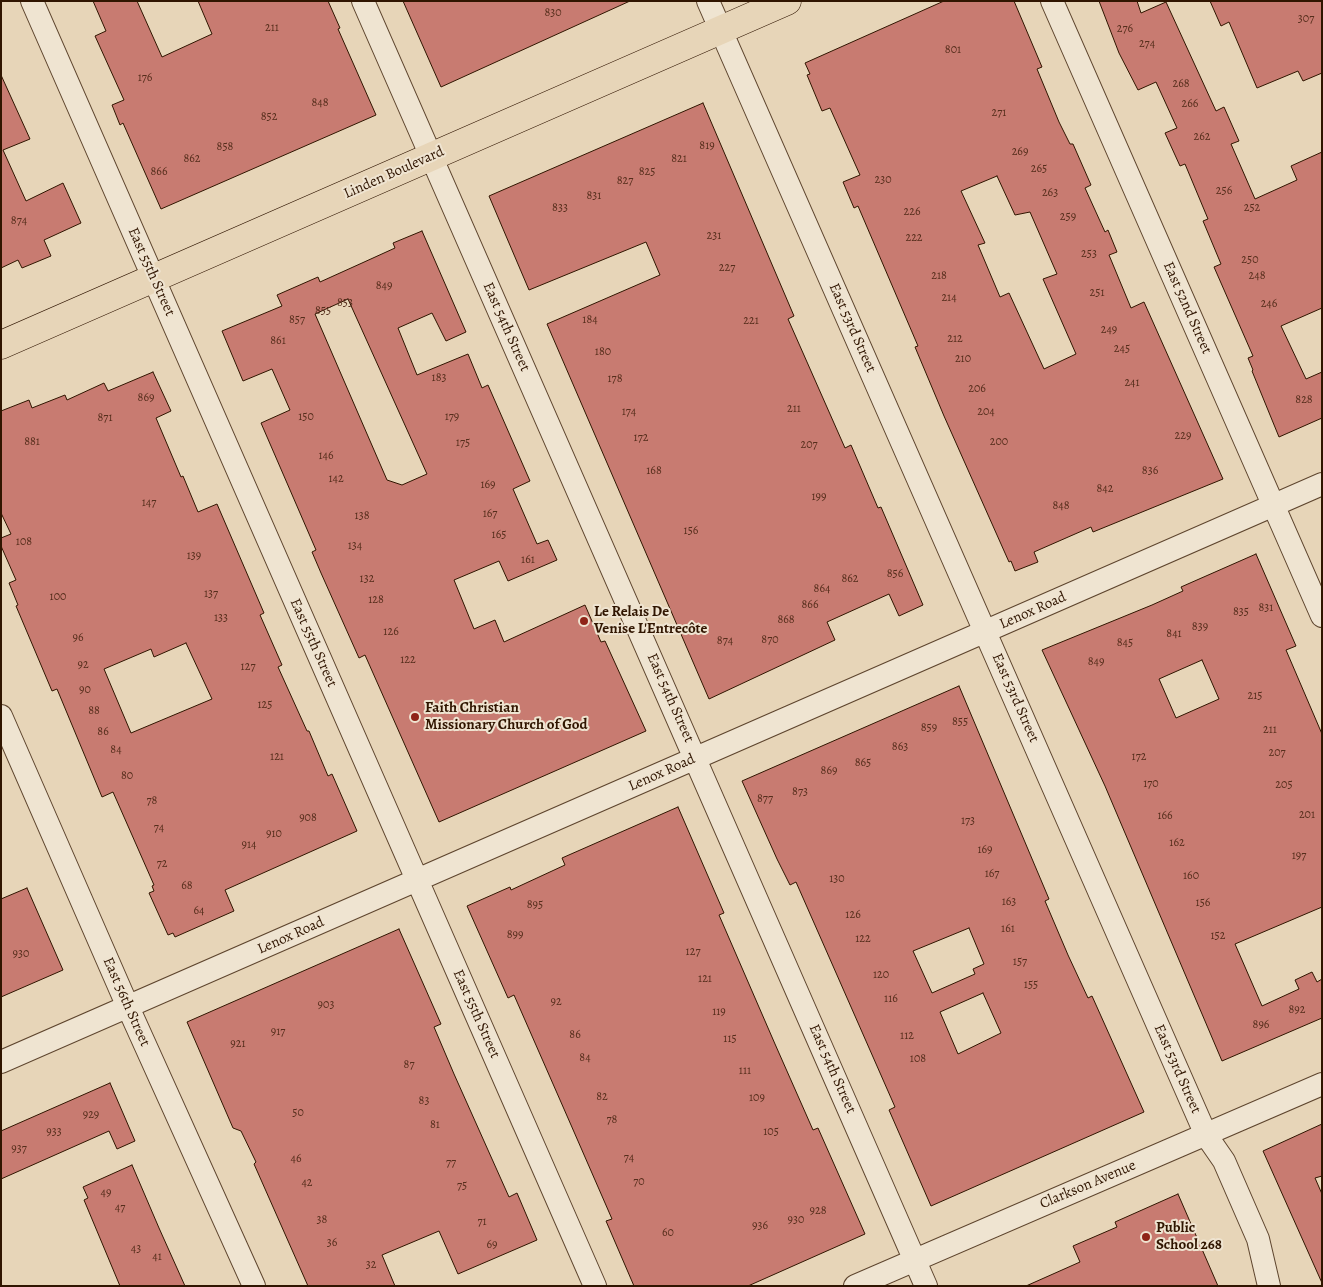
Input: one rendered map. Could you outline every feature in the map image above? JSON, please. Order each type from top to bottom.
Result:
[{"type":"highway","name":"Linden Boulevard","points":[[1,345],[786,1]]},
{"type":"street","name":"East 55th Street","points":[[32,1],[594,1286]]},
{"type":"street","name":"East 54th Street","points":[[363,1],[926,1286]]},
{"type":"street","name":"East 53rd Street","points":[[708,1],[1206,1135],[1224,1161],[1258,1239],[1269,1286]]},
{"type":"street","name":"East 52nd Street","points":[[1052,1],[1322,616]]},
{"type":"street","name":"Lenox Road","points":[[1,1062],[1322,484]]},
{"type":"street","name":"East 56th Street","points":[[1,716],[128,1007],[254,1286]]},
{"type":"street","name":"Clarkson Avenue","points":[[854,1286],[914,1258],[1322,1084]]},
{"type":"building","points":[[93,1],[137,1],[162,57],[212,34],[198,1],[328,1],[340,28],[338,29],[376,115],[161,209],[123,123],[120,125],[112,105],[124,100],[95,36],[106,31]]},
{"type":"building","points":[[403,1],[630,1],[441,87]]},
{"type":"building","points":[[944,1],[1014,1],[1042,67],[1037,69],[1059,122],[1070,144],[1073,144],[1091,185],[1085,188],[1105,232],[1108,230],[1117,252],[1109,255],[1131,308],[1144,302],[1223,479],[1093,532],[1091,527],[1034,552],[1038,562],[1015,571],[1011,561],[1009,562],[944,416],[915,347],[918,346],[858,206],[854,208],[843,182],[860,175],[830,108],[822,111],[807,75],[810,74],[805,63]],"holes":[[[997,176],[1015,215],[1030,212],[1057,274],[1043,279],[1076,354],[1044,369],[1009,293],[1000,297],[978,245],[985,243],[961,191]]]},
{"type":"building","points":[[1099,1],[1137,1],[1141,13],[1166,2],[1216,111],[1224,107],[1239,141],[1231,144],[1255,199],[1297,180],[1291,166],[1322,152],[1322,308],[1281,326],[1306,379],[1322,372],[1322,418],[1279,437],[1252,371],[1248,358],[1253,356],[1214,267],[1221,264],[1203,221],[1208,219],[1185,164],[1180,166],[1165,133],[1177,128],[1156,82],[1138,90],[1119,53]]},
{"type":"building","points":[[1210,1],[1322,1],[1322,73],[1303,81],[1298,71],[1257,88],[1229,22],[1221,26]]},
{"type":"building","points":[[1,75],[30,139],[3,150],[26,201],[63,183],[81,223],[44,240],[51,256],[22,268],[18,260],[1,268]]},
{"type":"building","points":[[703,103],[794,316],[788,319],[845,448],[851,445],[878,508],[881,507],[923,605],[899,616],[889,594],[827,622],[835,640],[709,699],[547,324],[660,275],[646,242],[529,290],[489,196]]},
{"type":"building","points":[[422,231],[466,332],[446,341],[432,313],[398,328],[417,375],[468,354],[482,388],[488,385],[530,481],[513,489],[537,544],[548,540],[557,560],[508,581],[499,561],[454,580],[474,629],[495,620],[504,642],[585,605],[601,642],[605,641],[646,731],[439,822],[365,655],[359,658],[321,573],[312,552],[316,550],[261,423],[290,410],[272,369],[243,381],[222,331],[282,306],[277,295],[318,277],[320,282],[395,248],[393,243]],"holes":[[[348,299],[427,474],[402,485],[387,480],[315,314]]]},
{"type":"building","points":[[153,372],[171,411],[156,418],[181,477],[183,476],[198,512],[217,504],[264,613],[260,615],[282,665],[278,667],[328,776],[332,774],[357,831],[225,890],[234,911],[175,937],[173,933],[168,935],[149,893],[154,891],[152,886],[154,885],[113,792],[102,797],[57,689],[52,691],[16,606],[18,605],[9,583],[16,580],[1,546],[1,538],[11,534],[1,513],[1,411],[29,400],[32,408],[65,395],[67,400],[104,383],[108,391]],"holes":[[[186,643],[212,699],[131,733],[104,669],[151,649],[154,657]]]},
{"type":"building","points":[[1256,554],[1296,646],[1286,650],[1322,734],[1322,907],[1235,944],[1262,1006],[1299,989],[1295,980],[1312,972],[1317,982],[1322,979],[1322,1018],[1222,1061],[1105,786],[1042,650],[1183,591],[1181,587]],"holes":[[[1202,660],[1219,699],[1176,718],[1159,679]]]},
{"type":"building","points":[[959,686],[1049,899],[1045,901],[1068,955],[1088,998],[1092,996],[1144,1112],[931,1206],[889,1110],[895,1107],[796,882],[790,885],[742,781]],"holes":[[[969,928],[984,964],[973,969],[975,974],[932,993],[913,951]],[[983,993],[1001,1033],[958,1054],[940,1012]]]},
{"type":"building","points":[[678,807],[724,913],[719,915],[775,1044],[813,1130],[818,1128],[865,1234],[748,1286],[634,1286],[606,1221],[612,1219],[514,995],[508,998],[467,906],[510,887],[511,890],[565,865],[562,858]]},
{"type":"building","points":[[27,888],[63,970],[1,997],[1,899]]},
{"type":"building","points":[[399,929],[441,1024],[434,1027],[454,1074],[509,1197],[517,1193],[537,1240],[458,1274],[439,1231],[382,1255],[395,1286],[308,1286],[254,1164],[256,1162],[241,1131],[233,1128],[187,1022]]},
{"type":"building","points":[[110,1083],[135,1141],[117,1149],[109,1131],[1,1179],[1,1131]]},
{"type":"building","points":[[1322,1124],[1322,1176],[1315,1178],[1322,1194],[1322,1283],[1263,1151]]},
{"type":"building","points":[[132,1165],[185,1286],[120,1286],[84,1200],[88,1198],[83,1187]]},
{"type":"building","name":"Public School 268","points":[[1178,1194],[1218,1286],[1026,1286],[1080,1262],[1073,1246],[1117,1227],[1115,1222]]},
{"type":"place","name":"Le Relais De Venise L'Entrecôte","points":[[584,621]]},
{"type":"place","name":"Faith Christian Missionary Church of God","points":[[415,717]]},
{"type":"place","name":"Public School 268","points":[[1146,1237]]}]
